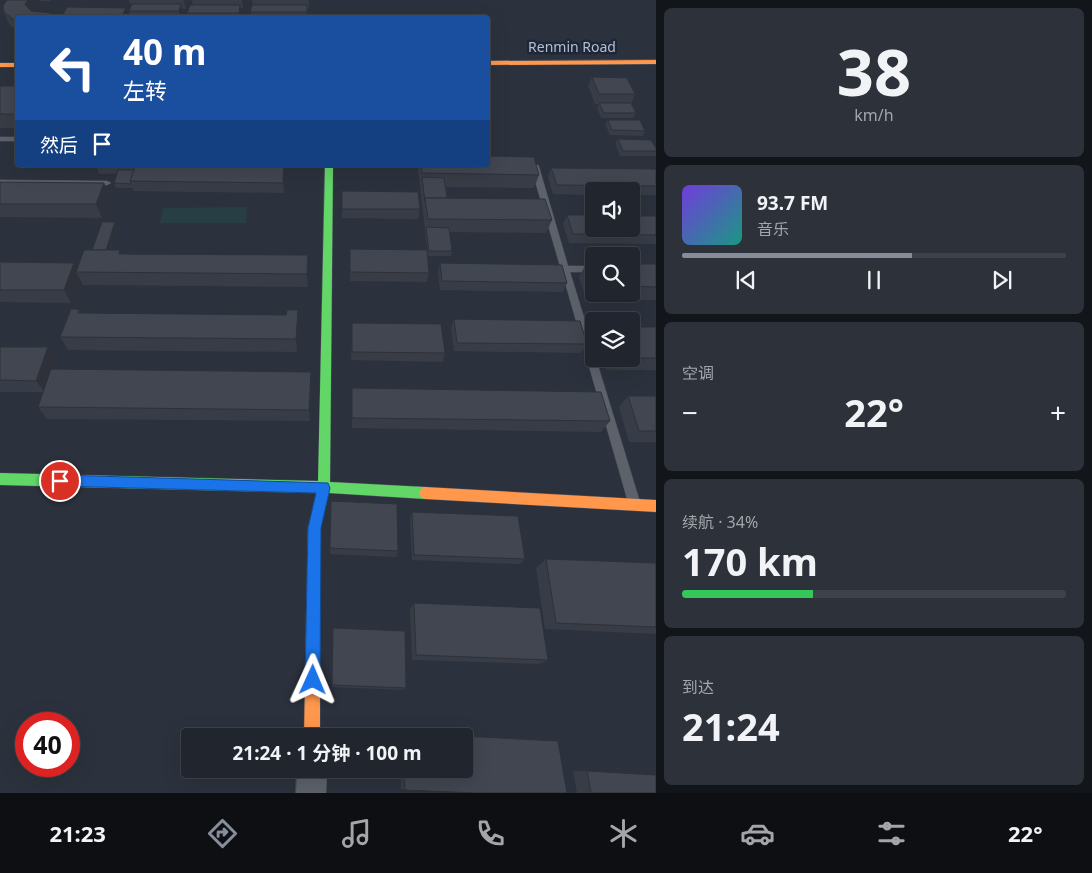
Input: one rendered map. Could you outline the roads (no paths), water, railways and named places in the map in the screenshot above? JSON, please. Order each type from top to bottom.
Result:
[{"type":"street","name":"Renmin Road","points":[[490,63],[656,62]]},
{"type":"street","points":[[0,65],[15,65]]},
{"type":"street","points":[[312,728],[314,528],[324,488],[329,167]]},
{"type":"street","points":[[0,479],[324,488],[656,506]]},
{"type":"street","points":[[311,793],[312,778]]},
{"type":"lane","points":[[0,139],[15,139]]},
{"type":"lane","points":[[536,167],[635,505]]},
{"type":"lane","points":[[0,182],[107,183]]},
{"type":"lane","points":[[547,268],[585,269]]}]
